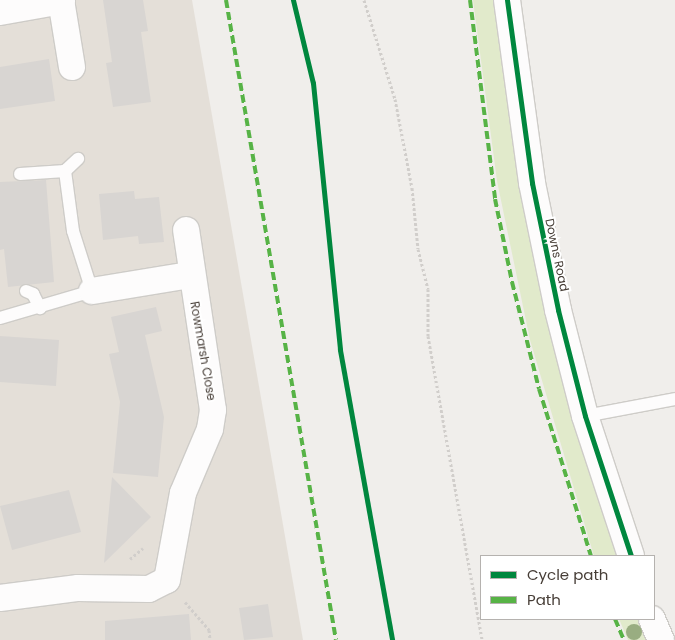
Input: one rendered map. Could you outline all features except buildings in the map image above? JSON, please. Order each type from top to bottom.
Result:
[{"type":"street","name":"Downs Road","points":[[507,0],[541,232],[585,416],[630,555]]},
{"type":"street","points":[[0,12],[61,1],[72,67]]},
{"type":"street","name":"Rowmarsh Close","points":[[167,580],[183,493],[210,429],[213,410],[190,275],[186,230]]},
{"type":"street","points":[[92,291],[190,275]]},
{"type":"street","points":[[0,598],[71,589],[149,589],[167,580]]},
{"type":"street","points":[[652,620],[661,640]]},
{"type":"lane","points":[[20,174],[65,171],[78,159]]},
{"type":"lane","points":[[1,315],[40,308],[92,291],[73,231],[65,171]]},
{"type":"lane","points":[[26,291],[33,294],[40,308]]},
{"type":"lane","points":[[585,416],[675,399]]},
{"type":"path","points":[[364,0],[395,99],[408,170],[418,248],[428,289],[428,336],[482,640]]},
{"type":"path","points":[[125,563],[146,544]]},
{"type":"path","points":[[167,580],[209,630],[210,640]]},
{"type":"shaded area","points":[[0,0],[192,0],[303,640],[0,640]]},
{"type":"green space","points":[[473,0],[494,0],[521,193],[574,419],[619,555],[594,555],[530,340],[497,181]]},
{"type":"green space","points":[[619,620],[645,620],[654,640],[628,640]]},
{"type":"marked path","points":[[226,0],[336,640]]},
{"type":"marked path","points":[[470,0],[495,199],[512,282],[539,389],[591,555]]},
{"type":"marked path","points":[[615,620],[624,640]]},
{"type":"cycle path","points":[[293,0],[313,83],[340,350],[392,640]]},
{"type":"cycle path","points":[[507,0],[532,183],[558,310],[585,416],[631,555]]}]
